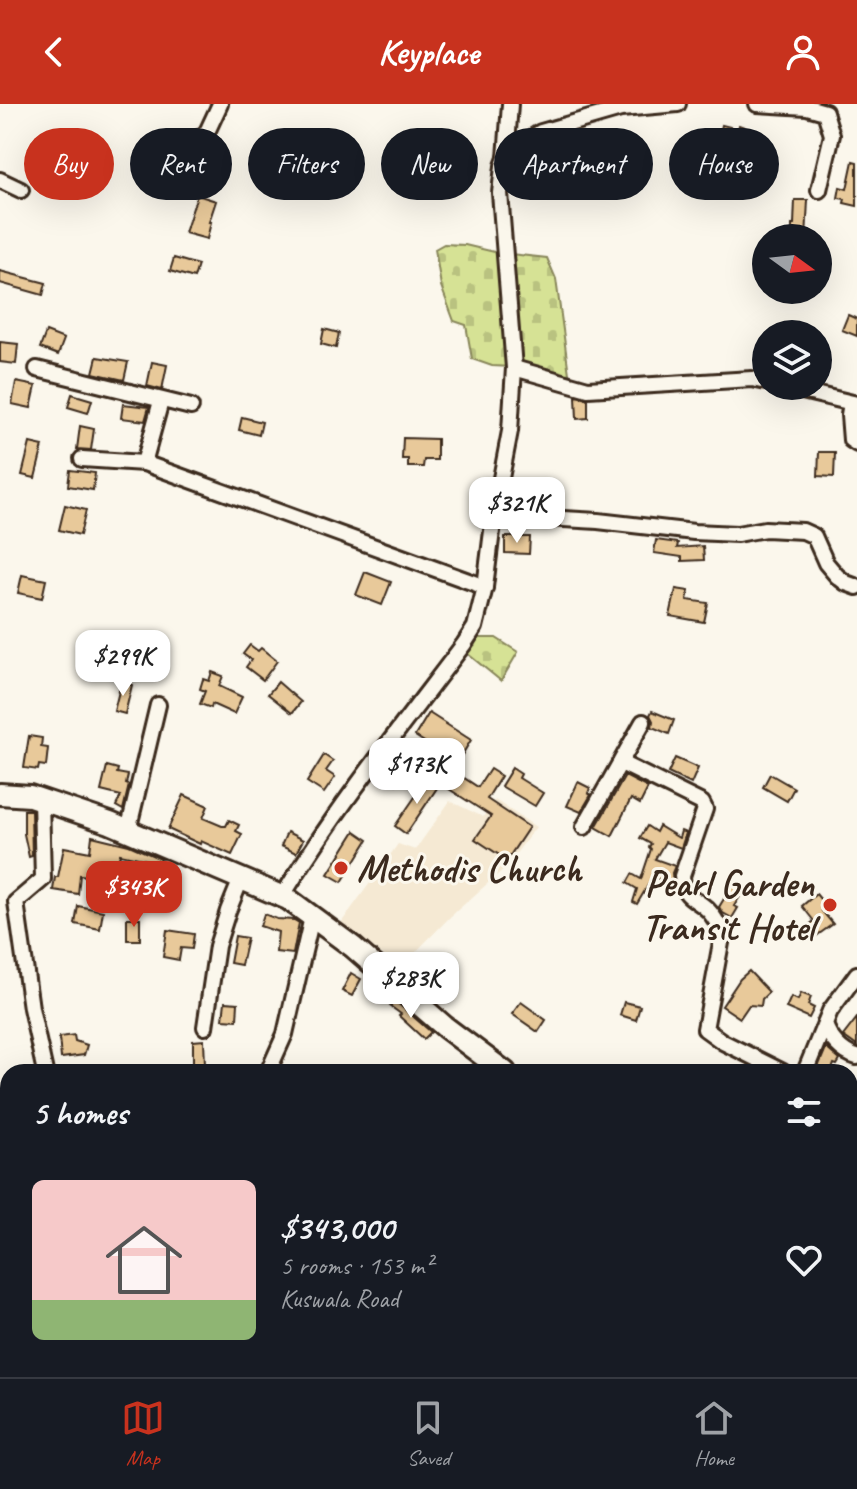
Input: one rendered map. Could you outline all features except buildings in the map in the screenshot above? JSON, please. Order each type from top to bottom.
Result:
[{"type":"street","points":[[209,128],[220,104]]},
{"type":"street","points":[[508,128],[510,104]]},
{"type":"street","points":[[555,128],[621,109],[678,104]]},
{"type":"street","points":[[757,104],[807,107],[825,112],[832,135],[819,190]]},
{"type":"street","points":[[0,180],[21,190]]},
{"type":"street","points":[[282,897],[361,780],[475,627],[485,587],[494,515],[510,431],[514,368],[501,200]]},
{"type":"street","points":[[514,368],[588,389],[752,379]]},
{"type":"street","points":[[37,369],[191,407]]},
{"type":"street","points":[[832,399],[854,404],[849,415],[851,440],[857,444]]},
{"type":"street","points":[[144,463],[161,401]]},
{"type":"street","points":[[82,459],[144,463],[485,587]]},
{"type":"street","points":[[494,515],[598,521],[694,532],[803,531],[814,536],[826,563],[837,576],[857,587]]},
{"type":"street","points":[[128,831],[158,705]]},
{"type":"street","points":[[584,827],[643,722]]},
{"type":"street","points":[[621,763],[702,803],[705,809],[682,876],[682,888],[709,911],[723,932],[705,1029],[723,1042],[767,1064]]},
{"type":"street","points":[[0,794],[41,799],[128,831],[282,897],[353,947],[445,1027],[494,1064]]},
{"type":"street","points":[[41,799],[43,879],[16,902],[31,1008],[43,1064]]},
{"type":"street","points":[[205,1027],[217,946],[241,879]]},
{"type":"street","points":[[272,1064],[285,1034],[312,917]]},
{"type":"street","points":[[808,1064],[830,1011],[857,974]]},
{"type":"street","points":[[825,1024],[828,1036],[851,1056],[857,1057]]},
{"type":"shaded area","points":[[495,800],[536,827],[505,868],[451,916],[400,968],[341,923],[398,844],[415,850],[450,801],[483,817]]},
{"type":"green space","points":[[444,244],[465,245],[503,254],[511,367],[492,366],[472,359],[466,325],[454,321],[441,286],[435,249]]},
{"type":"green space","points":[[510,254],[547,258],[556,279],[570,381],[520,365]]},
{"type":"green space","points":[[473,638],[496,638],[518,652],[501,681],[463,650]]},
{"type":"place","name":"Methodis Church","points":[[341,868]]},
{"type":"place","name":"Pearl Garden Transit Hotel","points":[[830,905]]}]
